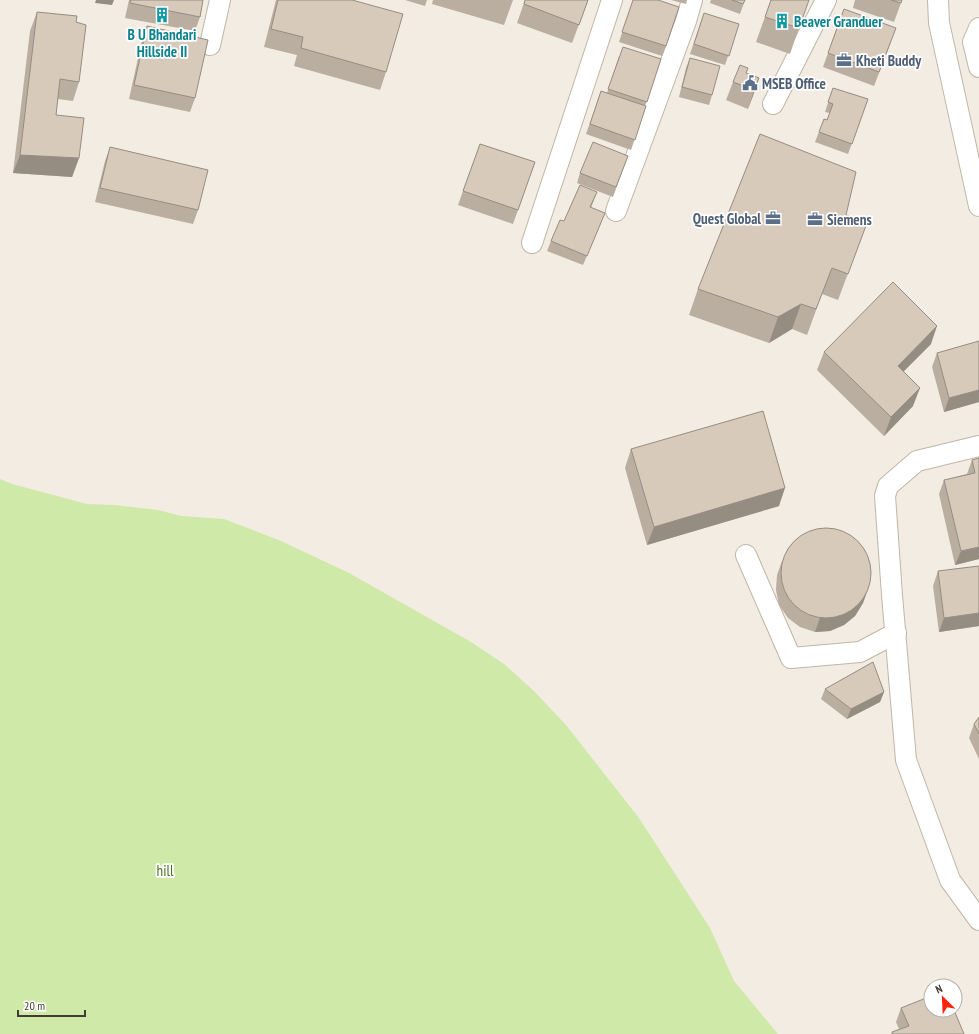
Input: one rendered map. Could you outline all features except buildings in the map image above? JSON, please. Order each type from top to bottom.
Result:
[{"type":"street","points":[[210,45],[220,0]]},
{"type":"street","points":[[532,243],[612,0]]},
{"type":"street","points":[[616,211],[686,21],[692,0]]},
{"type":"street","points":[[773,104],[826,0]]},
{"type":"street","points":[[938,0],[939,24],[979,206]]},
{"type":"street","points":[[979,28],[973,42],[979,67]]},
{"type":"street","points":[[979,446],[917,461],[888,486],[886,496],[906,760],[950,880],[979,920]]},
{"type":"street","points":[[746,555],[791,658],[860,652],[896,633]]},
{"type":"green space","name":"hill","points":[[0,479],[12,484],[87,504],[114,505],[158,510],[181,516],[224,519],[281,541],[349,573],[471,642],[504,664],[534,691],[566,725],[639,818],[710,928],[734,981],[778,1034],[0,1034]]},
{"type":"place","name":"B U Bhandari Hillside II","points":[[162,15]]},
{"type":"place","name":"Beaver Granduer","points":[[782,21]]},
{"type":"place","name":"Kheti Buddy","points":[[844,60]]},
{"type":"place","name":"MSEB Office","points":[[750,83]]},
{"type":"place","name":"Quest Global","points":[[773,218]]},
{"type":"place","name":"Siemens","points":[[815,219]]}]
